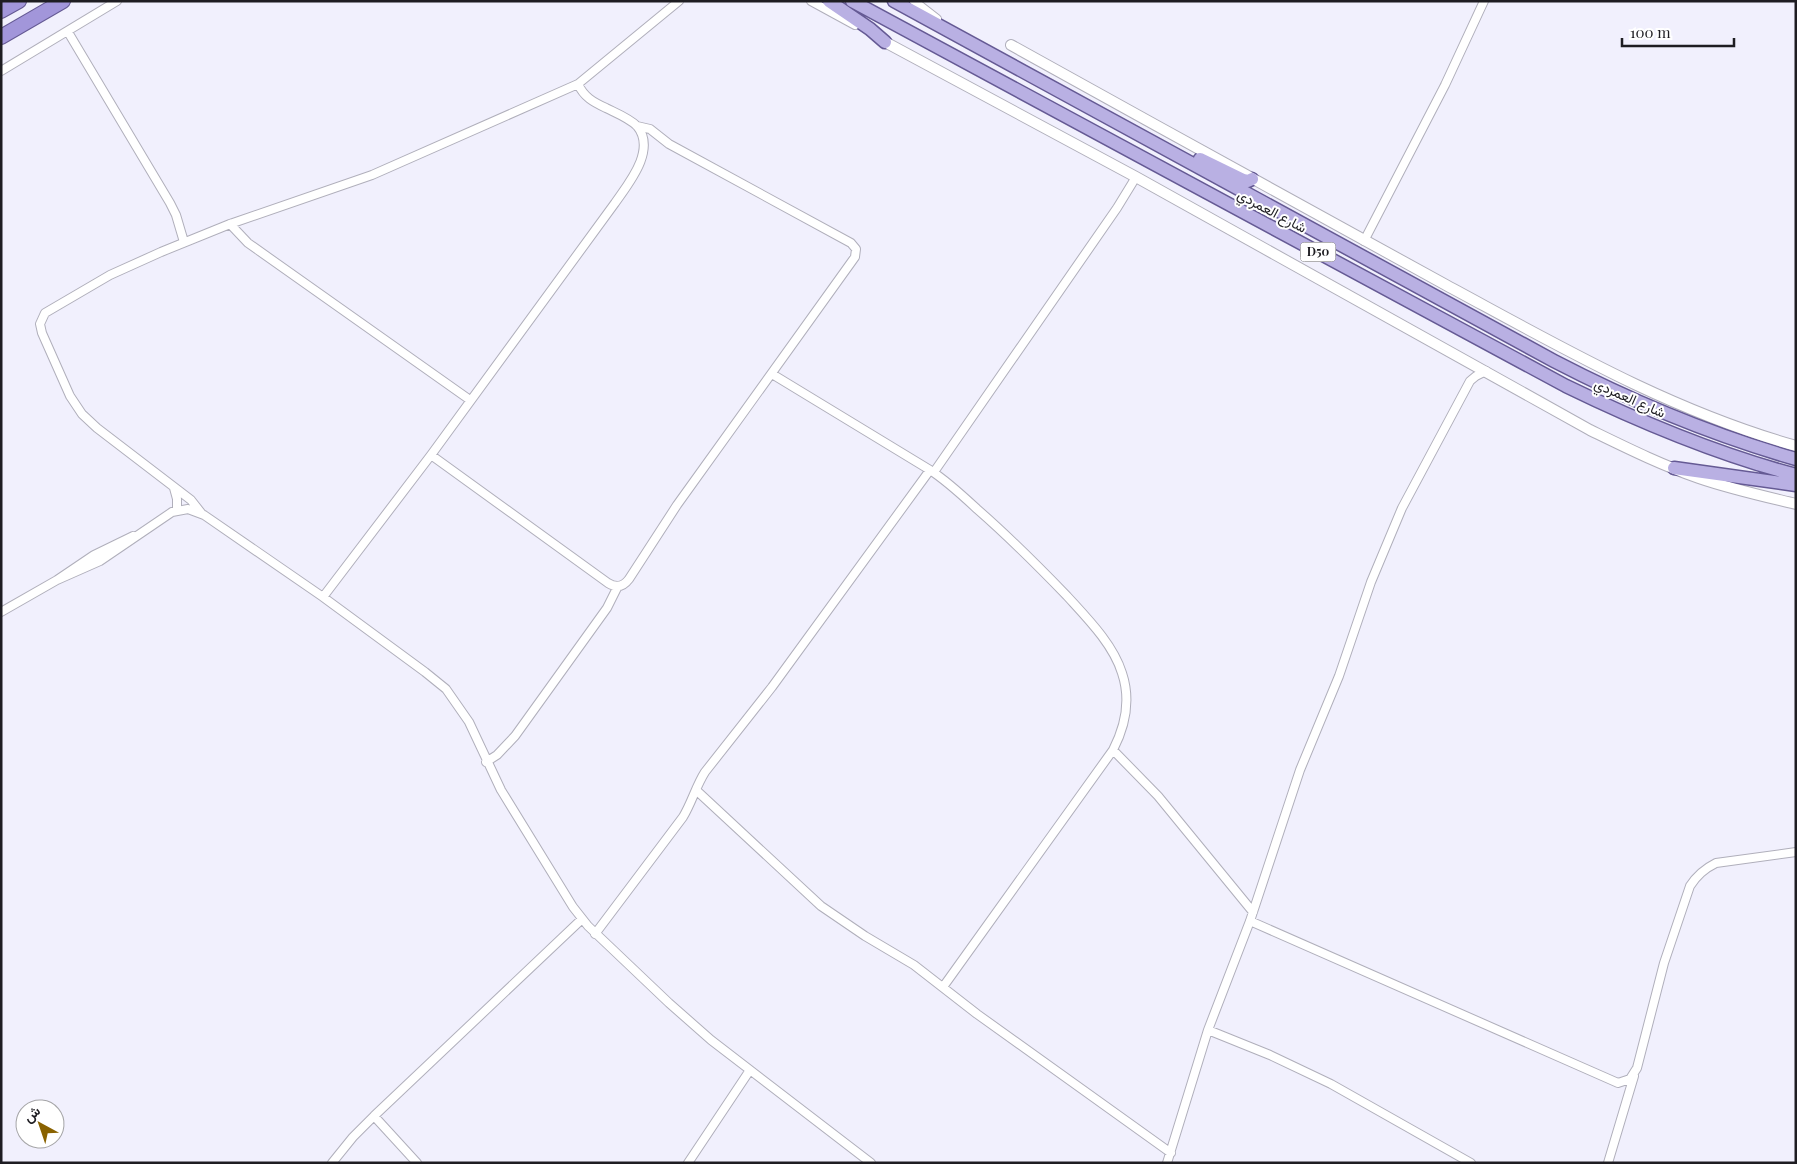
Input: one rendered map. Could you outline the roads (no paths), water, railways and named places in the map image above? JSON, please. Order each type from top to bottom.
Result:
[{"type":"highway","points":[[1,11],[19,1]]},
{"type":"highway","points":[[1,36],[63,1]]},
{"type":"main road","points":[[829,1],[870,29],[885,42]]},
{"type":"main road","name":"شارع العمردي","points":[[852,1],[1566,386],[1630,416],[1687,439],[1745,460],[1796,475]]},
{"type":"main road","name":"شارع العمردي","points":[[894,1],[1585,377],[1680,419],[1748,444],[1796,458]]},
{"type":"main road","points":[[1136,134],[1167,143],[1244,180],[1252,179]]},
{"type":"main road","points":[[1674,468],[1796,485]]},
{"type":"street","points":[[1,71],[117,1]]},
{"type":"street","points":[[204,515],[191,500],[97,428],[82,414],[70,396],[42,333],[40,324],[47,311],[103,278],[184,242],[230,224],[372,175],[578,84],[678,1]]},
{"type":"street","points":[[811,1],[1136,177],[1590,430],[1674,468],[1735,489],[1796,504]]},
{"type":"street","points":[[914,1],[958,36]]},
{"type":"street","points":[[1364,241],[1445,85],[1484,1]]},
{"type":"street","points":[[68,32],[170,203],[181,228],[184,242]]},
{"type":"street","points":[[1011,45],[1364,241],[1588,362],[1643,389],[1721,421],[1796,446]]},
{"type":"street","points":[[486,762],[497,755],[515,736],[607,608],[618,586],[627,582],[678,505],[855,256],[856,249],[854,246],[669,144],[650,129],[637,126],[588,99],[582,93],[578,84]]},
{"type":"street","points":[[323,597],[431,455],[630,181],[643,152],[641,134],[637,126]]},
{"type":"street","points":[[596,934],[678,825],[693,800],[706,772],[782,674],[932,471],[1118,208],[1136,177]]},
{"type":"street","points":[[230,224],[248,243],[470,400]]},
{"type":"street","points":[[1467,360],[1470,380]]},
{"type":"street","points":[[1167,1163],[1208,1030],[1250,921],[1300,770],[1339,676],[1371,582],[1402,508],[1470,380],[1486,371]]},
{"type":"street","points":[[772,374],[932,471],[998,527],[1090,622],[1115,657],[1122,672],[1126,687],[1127,704],[1123,728],[1113,750],[943,987]]},
{"type":"street","points":[[431,455],[608,583],[618,586]]},
{"type":"street","points":[[174,488],[177,499],[176,511]]},
{"type":"street","points":[[1,612],[57,580],[100,561],[176,511],[193,510],[204,515],[323,597],[425,672],[446,690],[469,722],[486,762],[509,804],[582,918],[596,934],[690,1022],[871,1163]]},
{"type":"street","points":[[1113,750],[1148,786],[1253,912]]},
{"type":"street","points":[[696,790],[821,906],[914,965],[978,1014],[1171,1153]]},
{"type":"street","points":[[1608,1163],[1664,962],[1690,886],[1696,876],[1705,868],[1716,863],[1796,852]]},
{"type":"street","points":[[332,1163],[374,1116],[582,918]]},
{"type":"street","points":[[1250,921],[1612,1081],[1618,1083],[1625,1082],[1634,1074]]},
{"type":"street","points":[[1208,1030],[1270,1055],[1331,1084],[1471,1163]]},
{"type":"street","points":[[688,1163],[750,1070]]},
{"type":"street","points":[[374,1116],[417,1163]]}]
